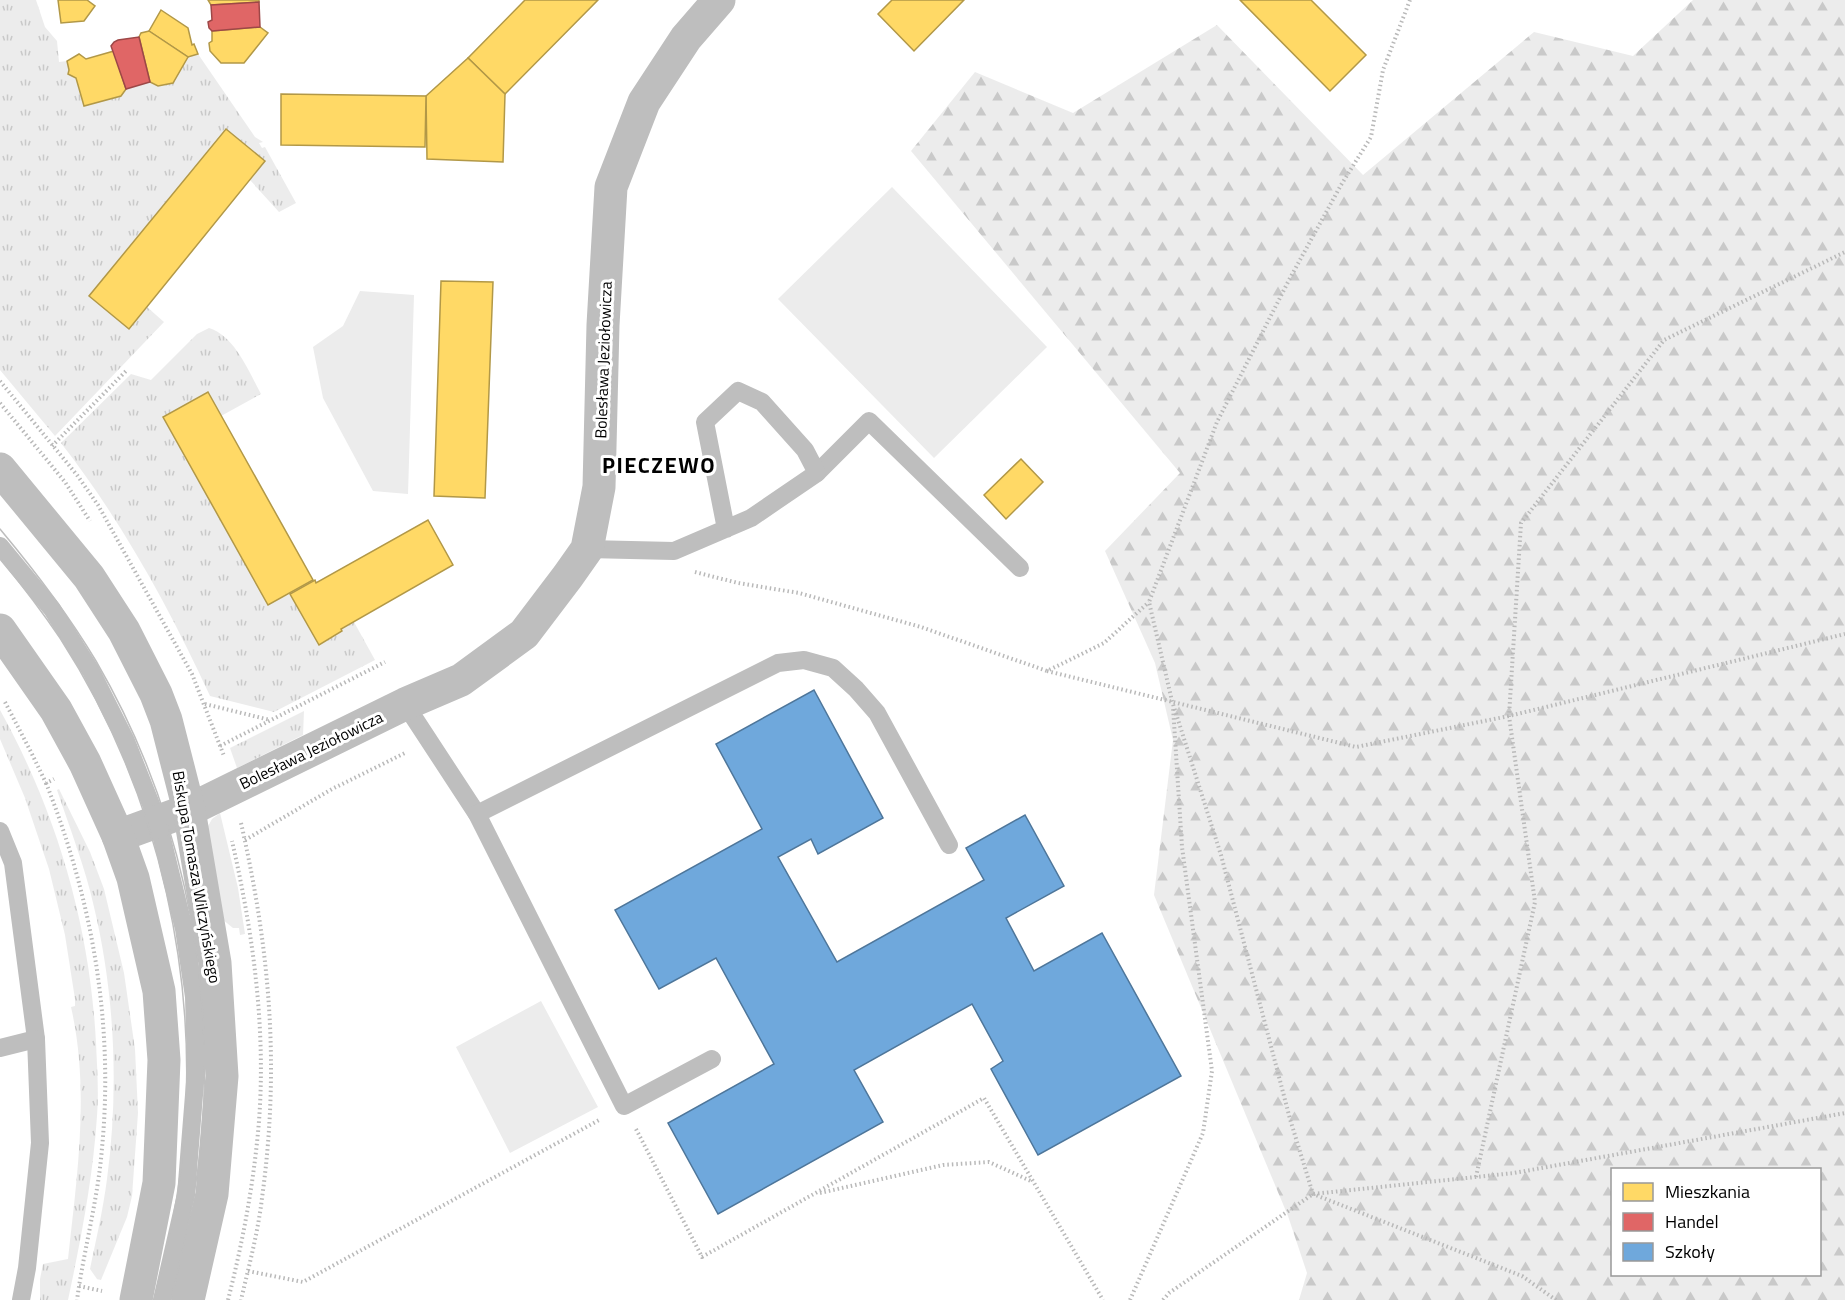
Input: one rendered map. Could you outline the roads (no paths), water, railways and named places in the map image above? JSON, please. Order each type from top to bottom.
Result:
[{"type":"street","name":"Bolesława Jeziołowicza","points":[[118,836],[189,810],[405,704],[461,680],[524,633],[587,549],[599,487],[603,325],[611,187],[644,102],[686,38],[719,0]]},
{"type":"street","name":"Biskupa Tomasza Wilczyńskiego","points":[[0,469],[89,577],[124,631],[156,694],[166,720],[189,810],[215,963],[222,1076],[212,1194],[188,1300]]},
{"type":"street","points":[[0,630],[56,710],[85,763],[118,836],[133,878],[159,992],[164,1060],[159,1183],[136,1300]]},
{"type":"lane","points":[[726,529],[705,422],[738,392],[762,402],[805,450],[817,472]]},
{"type":"lane","points":[[587,549],[674,551],[752,518],[817,472],[869,420],[1020,568]]},
{"type":"lane","points":[[0,546],[52,609],[91,671],[126,741],[158,822],[184,929],[194,997],[196,1070],[186,1194],[162,1300]]},
{"type":"lane","points":[[477,814],[778,663],[804,660],[833,668],[877,713],[949,845]]},
{"type":"lane","points":[[405,704],[477,814],[624,1106],[712,1059]]},
{"type":"lane","points":[[0,831],[13,863],[36,1039],[40,1143],[27,1269],[21,1300]]},
{"type":"lane","points":[[0,1048],[36,1039]]},
{"type":"tram line","points":[[0,529],[74,626],[125,715],[149,771],[169,829],[185,888],[196,948],[205,1070],[197,1174],[171,1300]]},
{"type":"tram line","points":[[0,558],[60,638],[95,698],[124,760],[148,825],[166,892],[179,960],[185,1029],[186,1098],[176,1201],[154,1300]]},
{"type":"district","name":"PIECZEWO","points":[[659,465]]}]
